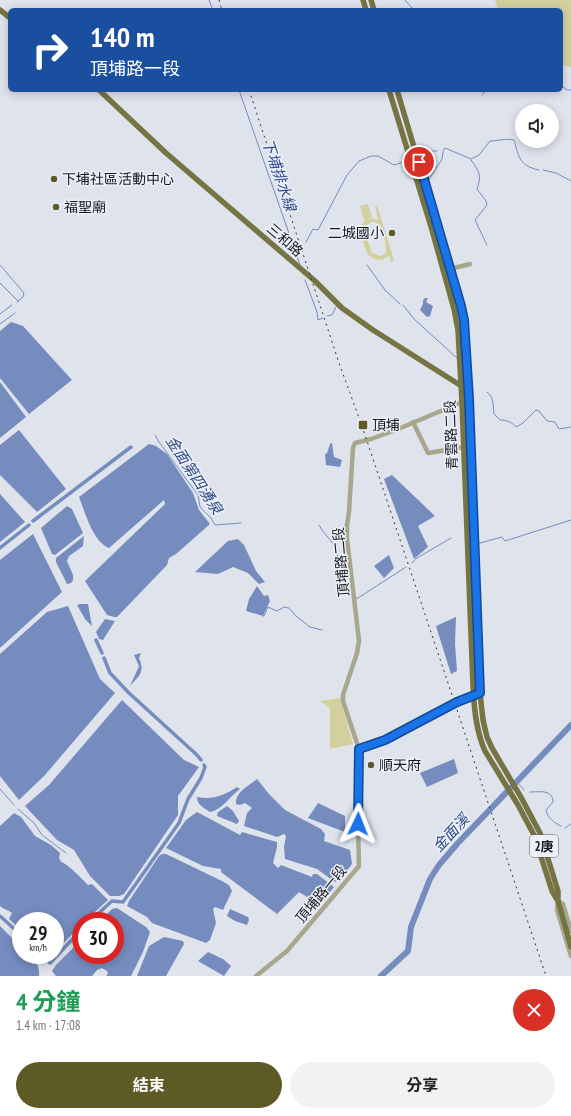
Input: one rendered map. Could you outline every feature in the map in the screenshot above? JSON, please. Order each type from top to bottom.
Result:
[{"type":"main road","points":[[0,10],[8,16]]},
{"type":"main road","name":"三和路","points":[[101,92],[161,149],[315,281],[342,308],[373,330],[468,391]]},
{"type":"main road","name":"青雲路二段","points":[[390,92],[433,230],[450,269],[464,320],[469,399],[480,693],[483,720],[487,737],[506,779]]},
{"type":"main road","name":"青雲路二段","points":[[398,92],[454,309],[458,330],[473,695],[481,742],[485,751],[506,779]]},
{"type":"main road","name":"2庚","points":[[506,779],[519,795],[540,833],[558,891],[558,901]]},
{"type":"main road","name":"2庚","points":[[506,779],[534,835],[552,891],[558,901],[571,946]]},
{"type":"street","points":[[450,269],[470,264]]},
{"type":"street","name":"頂埔路二段","points":[[359,749],[343,701],[343,696],[359,641],[347,540],[353,448],[355,443],[371,439],[469,399]]},
{"type":"street","points":[[413,422],[428,453],[464,448]]},
{"type":"street","points":[[359,749],[385,740],[455,703],[480,693]]},
{"type":"street","name":"頂埔路一段","points":[[256,976],[287,951],[359,866],[359,749]]},
{"type":"street","points":[[571,931],[563,904],[558,901],[557,910],[571,956]]},
{"type":"shaded area","points":[[495,0],[571,0],[571,67],[563,65],[563,8],[497,8]]},
{"type":"shaded area","points":[[368,204],[372,217],[364,220],[360,206]]},
{"type":"shaded area","points":[[377,205],[394,260],[391,262],[389,255],[384,259],[379,260],[368,255],[363,242],[361,233],[365,220],[371,218],[378,220],[375,206]],"holes":[[[372,222],[380,225],[384,235],[386,252],[381,256],[372,253],[364,230],[368,224]]]},
{"type":"shaded area","points":[[340,698],[353,744],[330,749],[330,708],[320,701]]},
{"type":"water","points":[[425,298],[428,298],[426,302],[433,306],[430,316],[427,317],[420,310]]},
{"type":"water","points":[[11,322],[23,326],[72,380],[29,414],[0,378],[0,331]]},
{"type":"water","points":[[0,382],[26,417],[0,438]]},
{"type":"water","points":[[19,430],[66,489],[37,512],[0,475],[0,445]]},
{"type":"water","points":[[332,443],[334,457],[342,460],[340,467],[326,465],[325,454]]},
{"type":"water","points":[[149,444],[156,446],[167,454],[193,493],[199,510],[210,524],[176,554],[169,558],[167,565],[117,617],[114,617],[107,615],[85,581],[165,504],[164,500],[109,548],[98,540],[90,526],[79,497]]},
{"type":"water","points":[[392,475],[435,516],[418,526],[428,547],[414,559],[384,479]]},
{"type":"water","points":[[0,494],[25,522],[0,542]]},
{"type":"water","points":[[67,506],[72,509],[83,533],[55,555],[52,554],[41,528]]},
{"type":"water","points":[[33,534],[62,592],[0,648],[0,560]]},
{"type":"water","points":[[84,536],[83,546],[69,556],[67,561],[73,575],[73,580],[71,583],[67,584],[56,562],[56,558]]},
{"type":"water","points":[[238,539],[244,545],[256,571],[265,582],[259,584],[248,573],[233,567],[218,574],[195,572],[228,541]]},
{"type":"water","points":[[389,555],[394,568],[384,578],[374,566]]},
{"type":"water","points":[[257,586],[264,596],[268,595],[270,601],[263,616],[246,611],[249,599]]},
{"type":"water","points":[[88,604],[92,626],[85,619],[77,605]]},
{"type":"water","points":[[68,606],[100,679],[115,693],[45,775],[19,800],[0,776],[0,654],[47,612]]},
{"type":"water","points":[[456,617],[455,644],[457,671],[451,674],[436,626]]},
{"type":"water","points":[[105,619],[115,621],[103,640],[99,639],[96,632]]},
{"type":"water","points":[[141,653],[139,658],[142,667],[140,673],[130,686],[139,666],[134,655]]},
{"type":"water","points":[[122,700],[184,760],[199,767],[178,796],[178,815],[124,894],[119,896],[110,896],[90,876],[74,850],[57,840],[25,806],[49,785]]},
{"type":"water","points":[[454,759],[458,773],[427,787],[420,773]]},
{"type":"water","points":[[257,779],[285,810],[321,829],[325,834],[324,841],[350,850],[352,864],[340,880],[335,882],[317,869],[285,859],[284,847],[286,836],[284,834],[277,837],[244,826],[247,813],[252,808],[245,803],[240,805],[236,804],[236,800],[240,793]]},
{"type":"water","points":[[237,787],[240,789],[222,806],[214,811],[210,812],[205,809],[197,800],[197,797],[213,798],[227,793]]},
{"type":"water","points":[[318,803],[345,816],[345,832],[308,818]]},
{"type":"water","points":[[227,806],[233,811],[239,821],[237,824],[217,816],[218,812]]},
{"type":"water","points":[[197,812],[240,835],[242,832],[277,842],[273,863],[278,868],[281,865],[312,877],[313,874],[317,874],[334,887],[320,905],[299,892],[277,914],[221,872],[221,869],[203,866],[166,848],[186,820]]},
{"type":"water","points":[[14,813],[21,817],[35,836],[51,845],[60,853],[59,858],[61,862],[88,885],[92,884],[108,900],[95,912],[72,912],[72,934],[64,943],[64,912],[12,913],[0,906],[0,826]]},
{"type":"water","points":[[166,854],[222,881],[229,885],[232,891],[223,910],[215,907],[213,909],[216,923],[210,940],[206,943],[152,923],[147,917],[127,906],[159,856]]},
{"type":"water","points":[[117,908],[123,912],[109,912],[112,909]]},
{"type":"water","points":[[230,909],[248,917],[249,920],[247,925],[235,921],[227,916]]},
{"type":"water","points":[[12,913],[12,922],[9,919]]},
{"type":"water","points":[[124,913],[146,927],[150,932],[143,952],[131,976],[106,976],[108,974],[107,971],[102,968],[97,970],[92,976],[56,976],[52,971],[57,964],[64,964],[64,957],[72,949],[72,964],[124,964]]},
{"type":"water","points":[[0,926],[12,938],[12,964],[37,964],[39,976],[0,976]]},
{"type":"water","points":[[164,937],[183,941],[184,944],[166,976],[137,976],[149,946]]},
{"type":"water","points":[[208,952],[223,959],[231,966],[224,976],[198,961]]},
{"type":"waterway","name":"下埔排水線","points":[[209,0],[212,8]]},
{"type":"waterway","points":[[405,0],[412,8]]},
{"type":"waterway","points":[[563,87],[567,90],[571,90]]},
{"type":"waterway","name":"下埔排水線","points":[[240,92],[300,265]]},
{"type":"waterway","points":[[482,95],[485,92]]},
{"type":"waterway","points":[[443,151],[445,148],[471,159],[479,155],[490,141],[508,139],[514,140],[521,160],[527,166],[539,170]]},
{"type":"waterway","points":[[420,154],[427,151],[437,151]]},
{"type":"waterway","points":[[428,181],[442,159],[443,152]]},
{"type":"waterway","points":[[306,242],[313,229],[318,230],[347,175],[359,161],[371,156],[378,156],[394,165],[406,161]]},
{"type":"waterway","points":[[471,160],[479,173],[477,189],[486,201],[487,205],[475,220],[487,245]]},
{"type":"waterway","points":[[543,170],[556,173],[571,181]]},
{"type":"waterway","points":[[0,265],[24,293],[23,297],[17,302]]},
{"type":"waterway","points":[[367,265],[385,290],[400,304]]},
{"type":"waterway","name":"下埔排水線","points":[[305,280],[317,312],[318,320],[323,318]]},
{"type":"waterway","points":[[0,283],[18,301]]},
{"type":"waterway","points":[[0,314],[12,305]]},
{"type":"waterway","points":[[403,305],[414,319],[457,358]]},
{"type":"waterway","name":"下埔排水線","points":[[327,316],[332,315],[336,307]]},
{"type":"waterway","points":[[0,324],[15,313]]},
{"type":"waterway","points":[[487,392],[492,399],[494,414],[500,420],[509,422],[516,427],[523,423],[536,410],[539,411],[547,421],[555,422],[559,429],[571,427]]},
{"type":"waterway","name":"金面第四湧泉","points":[[155,435],[198,495],[200,507],[211,518],[215,525],[241,523]]},
{"type":"waterway","points":[[33,521],[131,447]]},
{"type":"waterway","name":"金面第四湧泉","points":[[477,542],[480,543],[502,537],[505,541],[571,520]]},
{"type":"waterway","points":[[0,548],[29,525]]},
{"type":"waterway","name":"金面第四湧泉","points":[[319,525],[336,547],[338,558],[344,565],[348,575]]},
{"type":"waterway","name":"金面第四湧泉","points":[[412,563],[417,558],[451,538]]},
{"type":"waterway","name":"金面第四湧泉","points":[[356,598],[406,567]]},
{"type":"waterway","points":[[263,616],[268,607],[277,611],[284,607],[289,608],[296,616],[310,627],[322,630]]},
{"type":"waterway","points":[[96,640],[102,653]]},
{"type":"waterway","points":[[104,658],[110,673],[129,693],[201,760]]},
{"type":"waterway","name":"金面溪","points":[[381,976],[408,951],[411,927],[430,879],[439,865],[457,844],[571,725]]},
{"type":"waterway","points":[[100,912],[112,901],[123,902],[179,823],[188,799],[201,778],[205,767],[204,765]]},
{"type":"waterway","points":[[516,781],[524,790]]},
{"type":"waterway","points":[[0,789],[14,805]]},
{"type":"waterway","points":[[530,792],[545,792],[551,795],[553,802],[546,810],[551,820],[561,826]]},
{"type":"waterway","points":[[18,809],[34,823],[42,835],[66,853]]},
{"type":"waterway","points":[[565,828],[571,824]]},
{"type":"waterway","points":[[0,916],[12,927]]},
{"type":"waterway","points":[[64,948],[72,940]]},
{"type":"railway","points":[[219,0],[221,8]]},
{"type":"railway","points":[[250,92],[339,363],[362,426],[546,976]]},
{"type":"place","name":"下埔社區活動中心","points":[[54,179]]},
{"type":"place","name":"福聖廟","points":[[56,207]]},
{"type":"place","name":"二城國小","points":[[392,233]]},
{"type":"place","name":"頂埔","points":[[363,425]]},
{"type":"place","name":"順天府","points":[[371,765]]},
{"type":"route","points":[[358,824],[359,749],[385,740],[457,702],[480,693],[469,399],[464,320],[419,162]]}]
